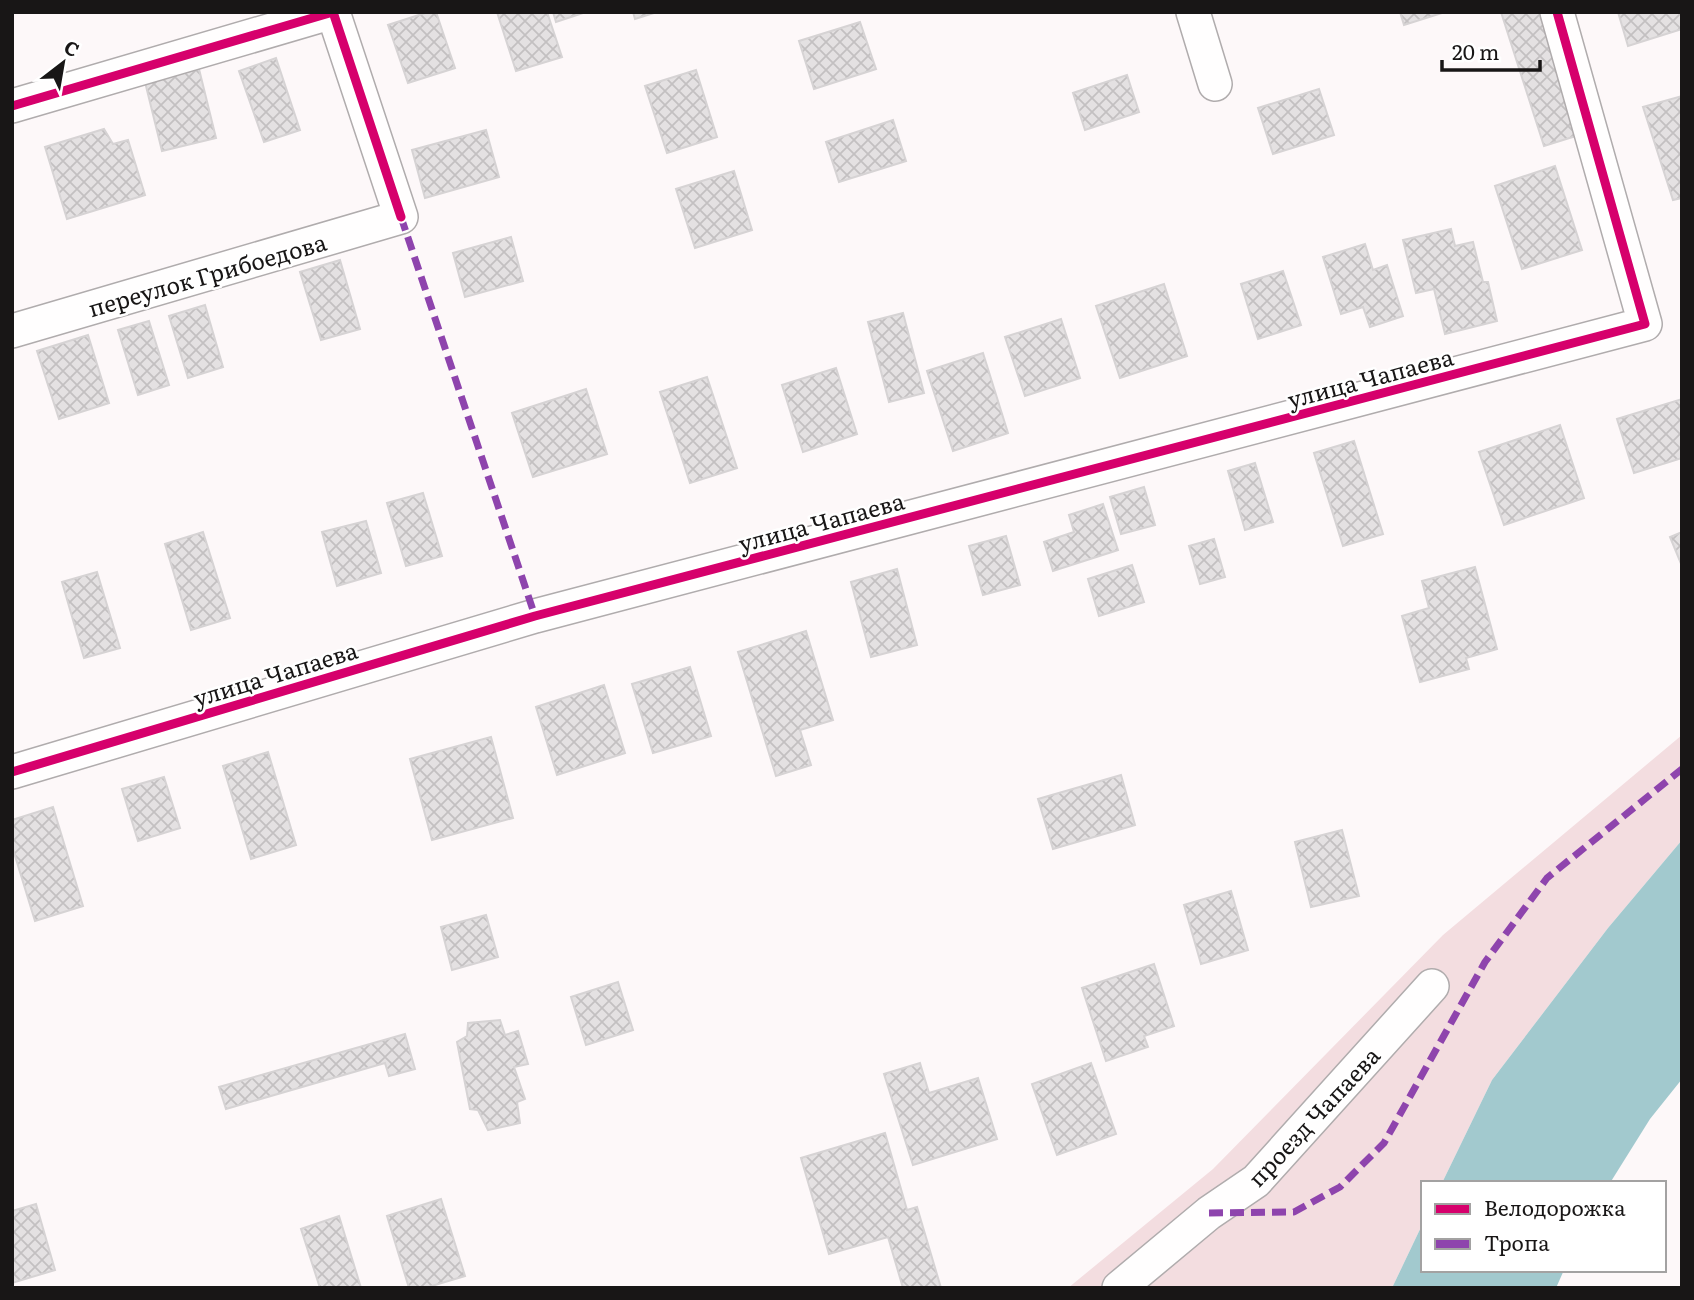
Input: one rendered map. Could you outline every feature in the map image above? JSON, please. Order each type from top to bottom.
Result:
[{"type":"street","points":[[12,106],[333,12]]},
{"type":"street","name":"переулок Грибоедова","points":[[12,331],[401,217],[333,12]]},
{"type":"street","points":[[1193,12],[1215,83]]},
{"type":"street","name":"улица Чапаева","points":[[12,772],[535,616],[1645,324],[1557,12]]},
{"type":"street","name":"проезд Чапаева","points":[[1119,1288],[1209,1213],[1256,1181],[1432,986]]},
{"type":"shaded area","points":[[1682,735],[1682,840],[1608,928],[1492,1080],[1443,1181],[1421,1181],[1421,1227],[1392,1288],[1068,1288],[1213,1169],[1443,935]]},
{"type":"water","points":[[1682,840],[1682,1079],[1650,1119],[1611,1181],[1443,1181],[1492,1080],[1608,928]]},
{"type":"water","points":[[1421,1227],[1421,1272],[1563,1272],[1556,1288],[1392,1288]]},
{"type":"building","points":[[436,12],[455,68],[408,83],[388,25]]},
{"type":"building","points":[[497,12],[547,12],[562,57],[516,71]]},
{"type":"building","points":[[553,12],[586,12],[556,22]]},
{"type":"building","points":[[633,12],[657,12],[635,19]]},
{"type":"building","points":[[1400,12],[1445,12],[1404,25]]},
{"type":"building","points":[[1501,12],[1539,12],[1579,135],[1544,146]]},
{"type":"building","points":[[1618,12],[1682,12],[1682,29],[1628,46]]},
{"type":"building","points":[[860,22],[876,69],[814,89],[799,41]]},
{"type":"building","points":[[276,58],[300,130],[264,142],[239,71]]},
{"type":"building","points":[[199,69],[216,138],[162,151],[145,82]]},
{"type":"building","points":[[696,70],[717,137],[667,153],[645,86]]},
{"type":"building","points":[[1127,75],[1139,112],[1085,130],[1073,93]]},
{"type":"building","points":[[1319,89],[1334,135],[1273,154],[1258,108]]},
{"type":"building","points":[[1682,96],[1682,198],[1673,200],[1643,107]]},
{"type":"building","points":[[893,120],[906,161],[839,182],[826,142]]},
{"type":"building","points":[[104,129],[113,144],[128,140],[145,195],[67,219],[45,147]]},
{"type":"building","points":[[486,130],[499,177],[425,198],[412,150]]},
{"type":"building","points":[[1555,166],[1582,250],[1522,269],[1495,186]]},
{"type":"building","points":[[734,171],[752,230],[695,248],[676,189]]},
{"type":"building","points":[[1451,229],[1455,246],[1473,242],[1483,282],[1488,282],[1497,321],[1445,334],[1434,289],[1416,293],[1403,240]]},
{"type":"building","points":[[511,237],[523,281],[465,297],[453,253]]},
{"type":"building","points":[[1365,244],[1373,270],[1387,265],[1403,316],[1370,327],[1363,307],[1341,314],[1323,257]]},
{"type":"building","points":[[340,260],[360,329],[321,340],[300,272]]},
{"type":"building","points":[[1283,271],[1301,325],[1258,339],[1241,284]]},
{"type":"building","points":[[1164,284],[1187,356],[1120,378],[1096,306]]},
{"type":"building","points":[[205,305],[223,367],[188,378],[169,316]]},
{"type":"building","points":[[903,313],[924,393],[889,402],[868,322]]},
{"type":"building","points":[[1061,319],[1080,378],[1025,396],[1005,337]]},
{"type":"building","points":[[149,321],[169,385],[138,395],[118,330]]},
{"type":"building","points":[[88,335],[109,403],[59,419],[37,351]]},
{"type":"building","points":[[983,353],[1008,433],[953,451],[927,371]]},
{"type":"building","points":[[836,368],[857,434],[803,452],[782,385]]},
{"type":"building","points":[[707,377],[737,468],[690,483],[660,392]]},
{"type":"building","points":[[586,389],[607,454],[533,477],[512,413]]},
{"type":"building","points":[[1682,399],[1682,458],[1634,473],[1617,419]]},
{"type":"building","points":[[1560,425],[1584,498],[1504,525],[1479,452]]},
{"type":"building","points":[[1354,441],[1383,534],[1343,546],[1314,453]]},
{"type":"building","points":[[1255,463],[1273,522],[1245,530],[1228,471]]},
{"type":"building","points":[[1144,487],[1155,525],[1121,534],[1110,497]]},
{"type":"building","points":[[423,493],[442,556],[406,566],[387,503]]},
{"type":"building","points":[[1103,504],[1118,550],[1053,571],[1044,542],[1074,532],[1069,515]]},
{"type":"building","points":[[366,521],[381,573],[337,586],[322,532]]},
{"type":"building","points":[[203,532],[230,618],[191,630],[165,544]]},
{"type":"building","points":[[1682,532],[1682,566],[1670,537]]},
{"type":"building","points":[[1006,536],[1020,585],[983,595],[969,546]]},
{"type":"building","points":[[1214,539],[1225,577],[1200,584],[1189,546]]},
{"type":"building","points":[[1132,565],[1144,602],[1099,616],[1088,579]]},
{"type":"building","points":[[1475,567],[1497,649],[1466,658],[1469,669],[1420,682],[1402,616],[1429,608],[1422,581]]},
{"type":"building","points":[[897,569],[917,645],[871,657],[851,582]]},
{"type":"building","points":[[97,572],[120,648],[84,658],[62,582]]},
{"type":"building","points":[[806,631],[833,720],[800,730],[811,765],[776,776],[738,652]]},
{"type":"building","points":[[690,667],[711,736],[653,753],[632,684]]},
{"type":"building","points":[[604,685],[625,753],[557,775],[536,707]]},
{"type":"building","points":[[491,737],[513,818],[432,840],[410,759]]},
{"type":"building","points":[[268,752],[296,845],[251,859],[223,766]]},
{"type":"building","points":[[1121,775],[1135,825],[1053,849],[1038,799]]},
{"type":"building","points":[[164,777],[180,828],[138,841],[122,789]]},
{"type":"building","points":[[53,807],[83,906],[35,921],[12,846],[12,820]]},
{"type":"building","points":[[1342,830],[1359,896],[1311,907],[1295,842]]},
{"type":"building","points":[[1231,891],[1248,950],[1201,964],[1184,905]]},
{"type":"building","points":[[486,915],[498,957],[452,970],[441,927]]},
{"type":"building","points":[[1154,964],[1174,1026],[1144,1036],[1148,1047],[1106,1061],[1082,988]]},
{"type":"building","points":[[618,982],[633,1030],[586,1045],[571,997]]},
{"type":"building","points":[[500,1020],[505,1035],[518,1031],[528,1064],[514,1067],[525,1099],[517,1102],[520,1123],[488,1130],[478,1110],[470,1109],[457,1042],[467,1036],[468,1023]]},
{"type":"building","points":[[405,1034],[415,1069],[389,1076],[385,1063],[226,1109],[219,1087]]},
{"type":"building","points":[[920,1063],[929,1093],[978,1078],[997,1139],[913,1165],[884,1074]]},
{"type":"building","points":[[1091,1063],[1116,1134],[1057,1155],[1032,1084]]},
{"type":"building","points":[[885,1133],[907,1210],[917,1207],[941,1288],[903,1288],[888,1237],[829,1254],[801,1158]]},
{"type":"building","points":[[441,1199],[465,1276],[425,1288],[409,1288],[387,1216]]},
{"type":"building","points":[[36,1204],[55,1270],[12,1283],[12,1211]]},
{"type":"building","points":[[339,1216],[361,1288],[320,1288],[301,1229]]},
{"type":"marked path","points":[[401,217],[535,616]]},
{"type":"marked path","points":[[1209,1213],[1294,1212],[1340,1187],[1384,1143],[1485,962],[1547,878],[1682,769]]},
{"type":"cycle path","points":[[12,106],[333,12],[401,217]]},
{"type":"cycle path","points":[[12,772],[535,616],[1645,324],[1557,12]]}]
